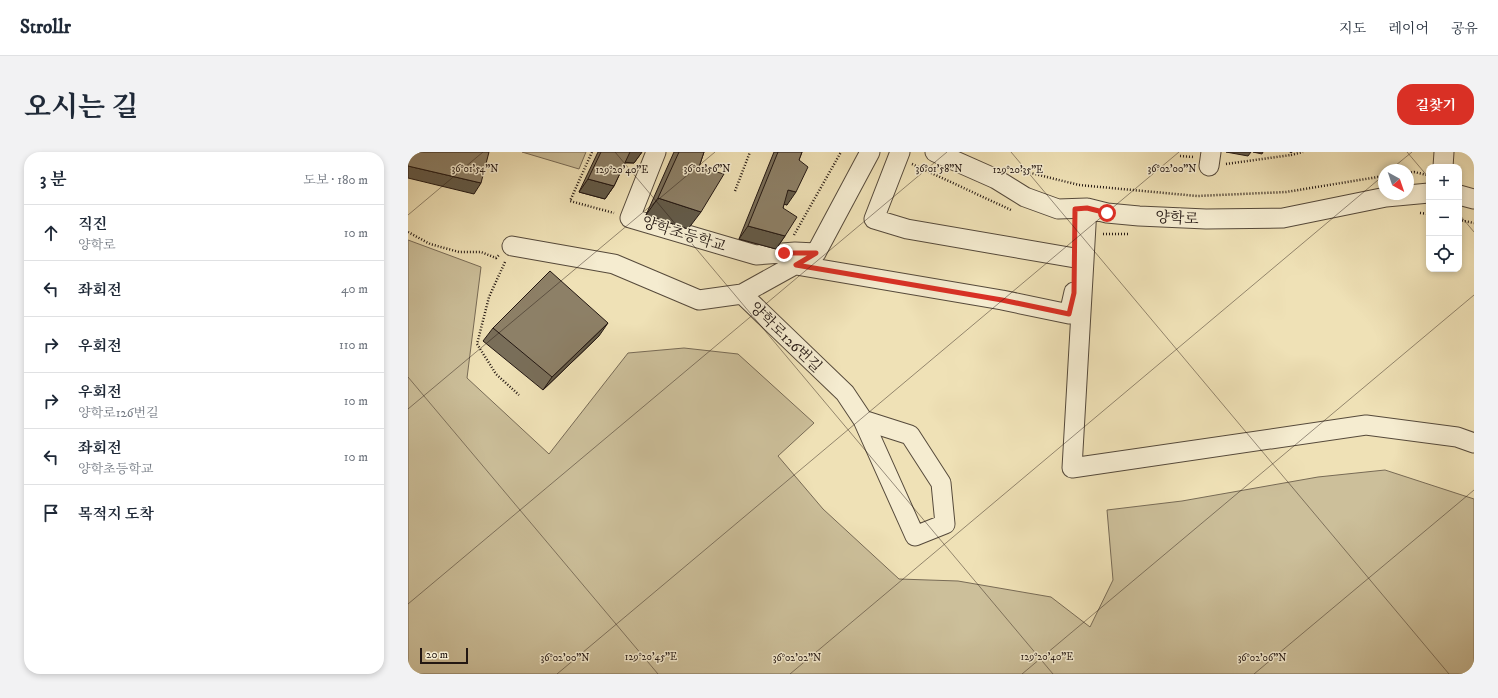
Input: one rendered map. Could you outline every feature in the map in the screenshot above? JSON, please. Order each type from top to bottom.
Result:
[{"type":"street","name":"양학초등학교","points":[[656,152],[630,218],[756,255],[790,259]]},
{"type":"street","name":"양학로126번길","points":[[863,420],[910,436],[941,483],[945,524],[915,536],[863,420],[845,393],[742,294],[790,259],[816,253],[870,152]]},
{"type":"street","name":"양학로","points":[[935,152],[996,180],[1024,197],[1058,209],[1081,209],[1139,216],[1206,219],[1283,218],[1386,197],[1426,193]]},
{"type":"street","points":[[1443,164],[1444,152]]},
{"type":"street","points":[[903,156],[874,219],[907,229],[1075,258]]},
{"type":"street","points":[[1462,196],[1474,199]]},
{"type":"street","points":[[790,259],[1069,314],[1074,293],[1075,258],[1081,209]]},
{"type":"street","points":[[1081,209],[1072,468],[1366,425],[1457,437],[1474,443]]},
{"type":"street","points":[[512,246],[614,264],[699,300],[742,294]]},
{"type":"path","points":[[592,152],[570,201],[630,218]]},
{"type":"path","points":[[735,191],[750,152]]},
{"type":"path","points":[[790,259],[841,152]]},
{"type":"path","points":[[1210,159],[1303,152]]},
{"type":"path","points":[[903,156],[1013,211]]},
{"type":"path","points":[[1009,168],[1079,185],[1197,196],[1286,192],[1378,177]]},
{"type":"path","points":[[1414,172],[1426,175]]},
{"type":"path","points":[[1462,221],[1474,223]]},
{"type":"path","points":[[408,232],[430,244],[459,252],[481,252],[496,258],[512,246]]},
{"type":"path","points":[[512,246],[489,297],[477,344],[496,374],[519,395]]},
{"type":"shaded area","points":[[522,152],[586,152],[579,169]]},
{"type":"shaded area","points":[[408,240],[481,267],[467,378],[549,454],[628,353],[684,348],[738,354],[814,423],[778,456],[823,509],[899,579],[958,581],[1051,597],[1090,627],[1113,580],[1107,510],[1182,501],[1318,477],[1385,470],[1474,499],[1474,674],[408,674]]},
{"type":"building","points":[[408,152],[489,152],[481,183],[408,166]]},
{"type":"building","points":[[601,152],[630,152],[614,186],[588,179]]},
{"type":"building","points":[[679,152],[704,152],[699,167],[724,174],[701,212],[658,198]]},
{"type":"building","points":[[778,152],[802,152],[799,160],[808,167],[796,192],[788,190],[783,208],[797,217],[785,236],[748,226]]},
{"type":"building","points":[[550,271],[608,323],[552,377],[493,328]]},
{"type":"route","points":[[784,253],[816,253],[796,265],[1002,300],[1069,314],[1074,293],[1075,209],[1087,208],[1107,213]]}]
